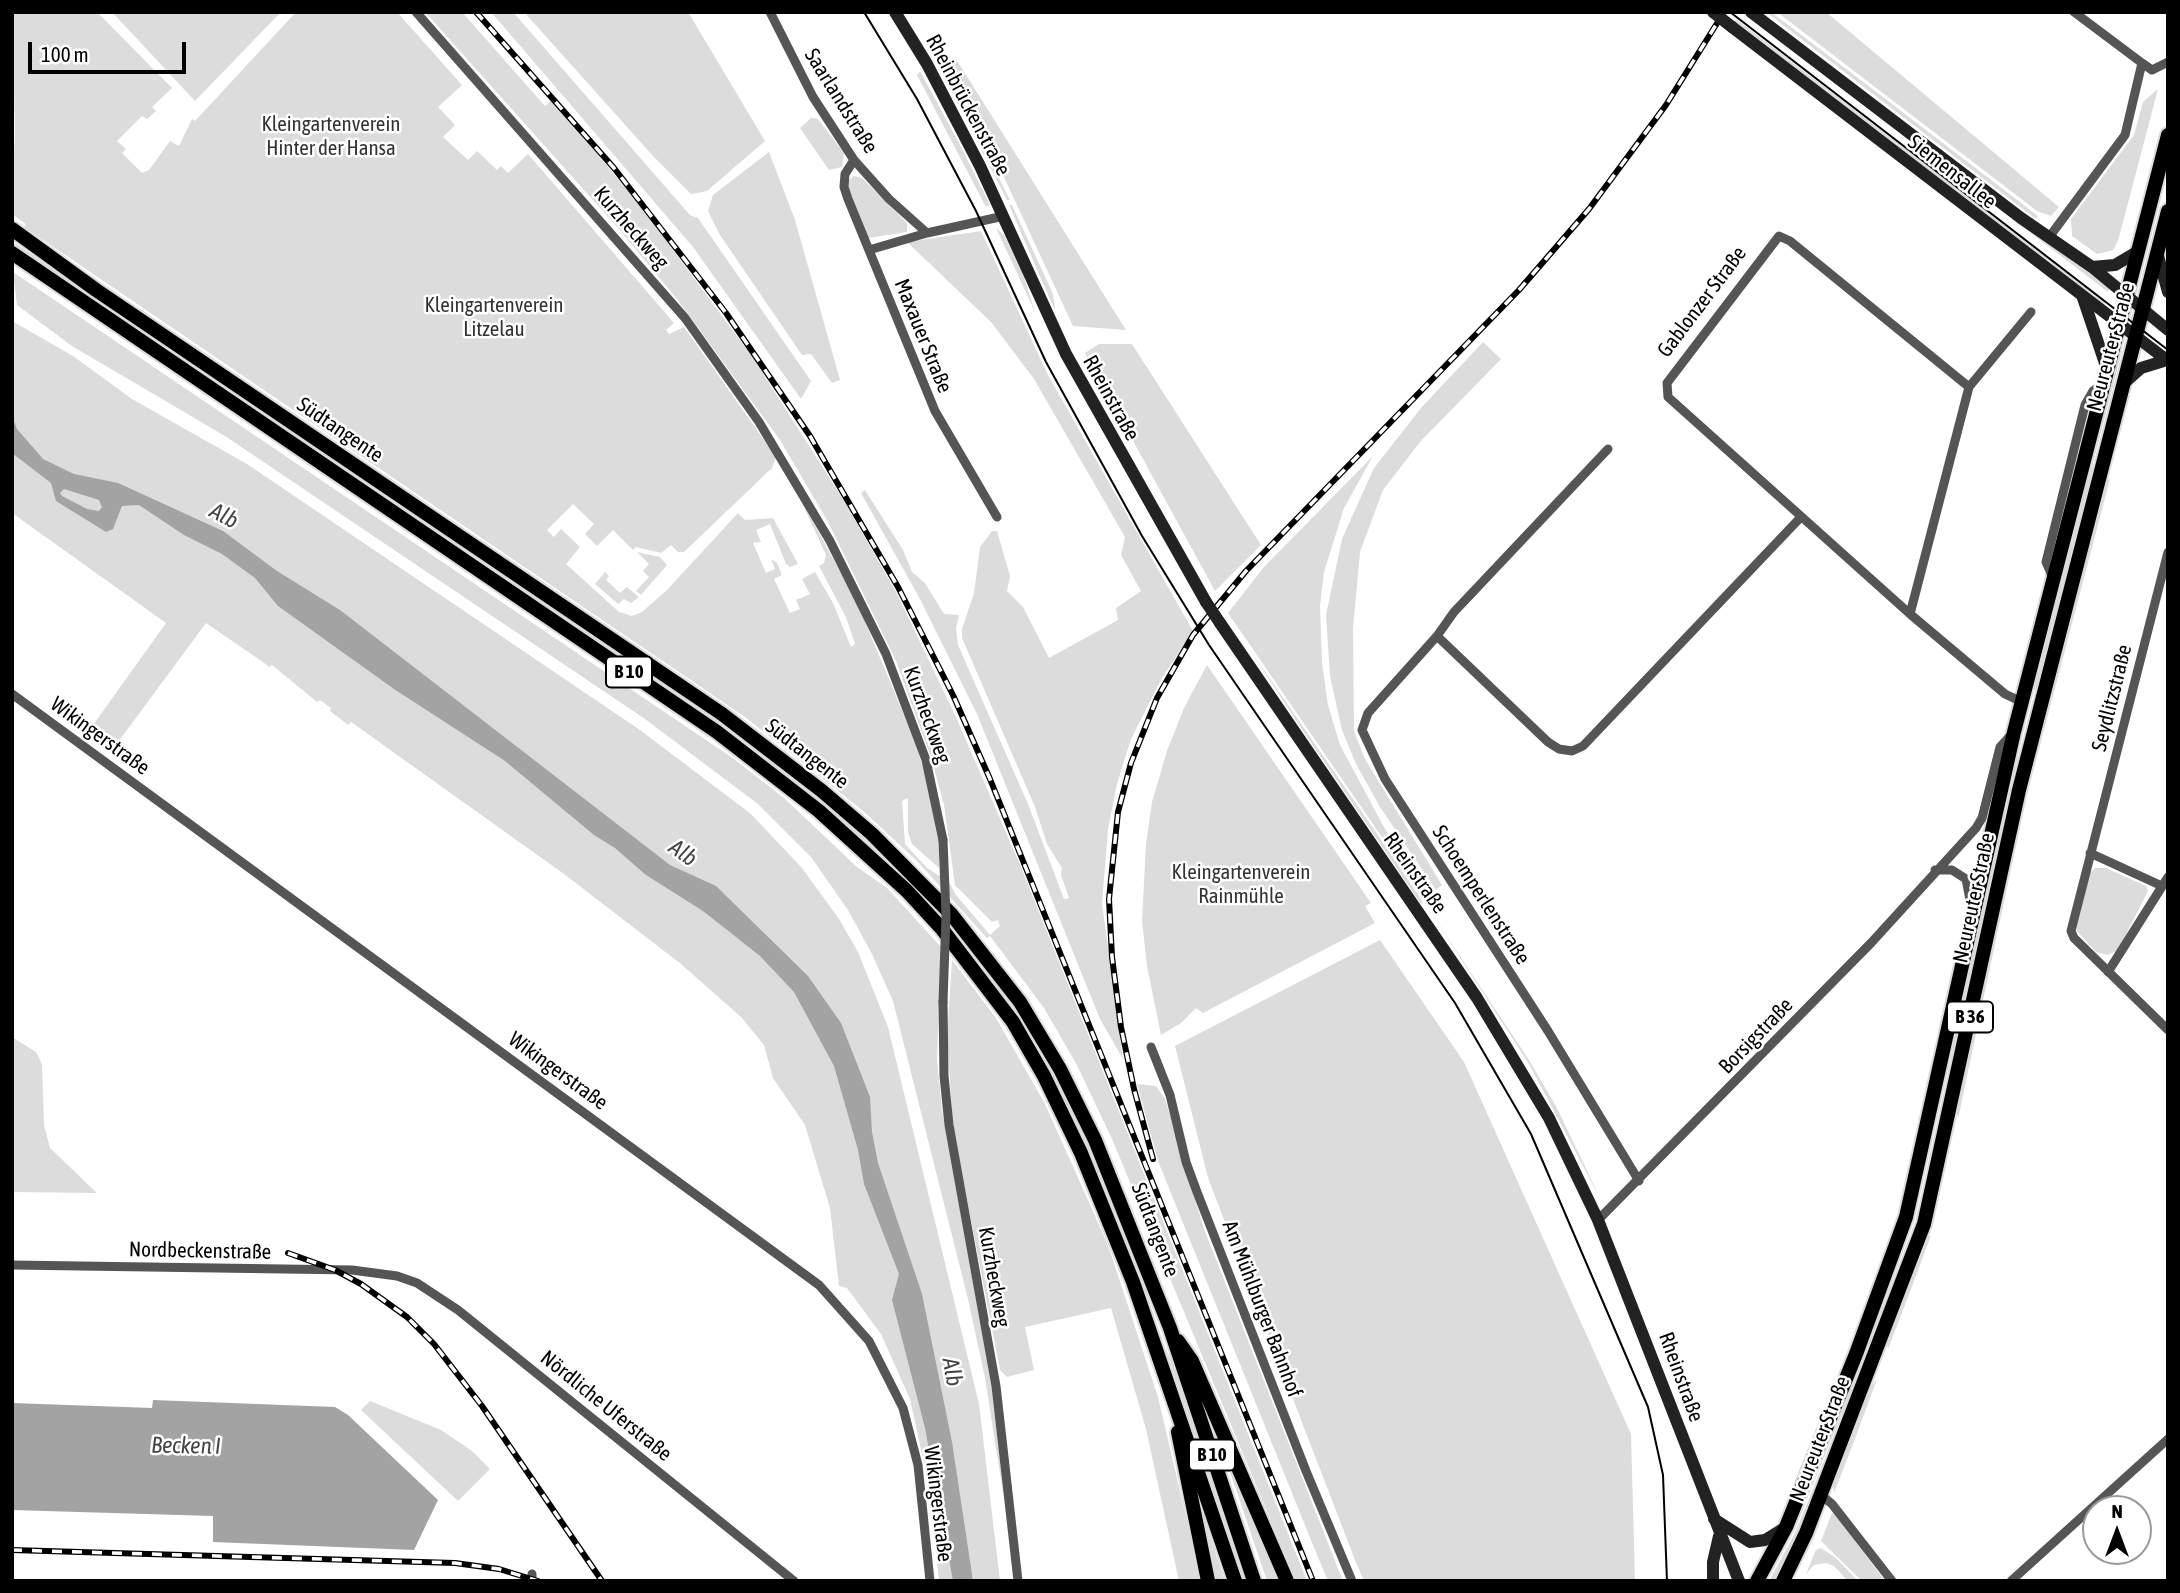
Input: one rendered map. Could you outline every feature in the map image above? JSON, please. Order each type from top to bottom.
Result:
[{"type":"main road","name":"Rheinbrückenstraße","points":[[895,12],[927,64],[1004,216]]},
{"type":"main road","name":"Siemensallee","points":[[1713,12],[2167,360]]},
{"type":"main road","name":"Siemensallee","points":[[1751,12],[2021,218],[2092,267],[2168,330]]},
{"type":"main road","name":"Neureuter Straße","points":[[1757,1581],[1786,1527],[1856,1354],[1906,1217],[2014,732],[2168,135]]},
{"type":"main road","name":"Neureuter Straße","points":[[1783,1581],[1821,1494],[1924,1224],[2040,707],[2168,211]]},
{"type":"main road","name":"Rheinstraße","points":[[1004,216],[1066,354],[1206,602],[1484,1008],[1549,1118],[1598,1220],[1660,1374],[1719,1536],[1739,1581]]},
{"type":"main road","name":"Südtangente","points":[[13,230],[96,290],[712,707],[812,783],[873,834],[952,915],[1020,1002],[1060,1069],[1089,1127],[1121,1200],[1170,1328],[1254,1581]]},
{"type":"main road","points":[[2157,251],[2168,292]]},
{"type":"main road","points":[[2092,267],[2115,265],[2137,252]]},
{"type":"main road","name":"Südtangente","points":[[14,254],[718,732],[819,811],[907,891],[979,974],[1013,1022],[1044,1076],[1108,1217],[1170,1385],[1236,1581]]},
{"type":"main road","points":[[2082,295],[2105,376]]},
{"type":"main road","points":[[2123,384],[2141,368],[2167,360]]},
{"type":"main road","name":"Gablonzer Straße","points":[[2022,702],[2040,707]]},
{"type":"main road","points":[[1170,1328],[1192,1361],[1287,1581]]},
{"type":"main road","points":[[1170,1385],[1188,1495],[1208,1581]]},
{"type":"main road","points":[[1712,1518],[1750,1542],[1761,1541],[1786,1527]]},
{"type":"main road","points":[[1713,1581],[1713,1562],[1719,1536]]},
{"type":"street","name":"Kurzheckweg","points":[[416,12],[685,318],[785,463],[858,594],[886,654],[926,760],[943,840],[946,904],[944,1076],[948,1125],[996,1386],[1018,1581]]},
{"type":"street","name":"Saarlandstraße","points":[[770,12],[813,97],[855,160],[889,199],[927,233]]},
{"type":"street","points":[[2074,12],[2152,70],[2167,67]]},
{"type":"street","points":[[2050,236],[2125,135],[2142,63]]},
{"type":"street","name":"Maxauer Straße","points":[[855,160],[845,174],[844,187],[869,250],[935,411],[997,517]]},
{"type":"street","points":[[869,250],[927,233],[1004,216]]},
{"type":"street","name":"Gablonzer Straße","points":[[1969,387],[1790,242],[1779,236],[1667,383],[1668,397],[1801,517],[2005,694],[2022,702]]},
{"type":"street","points":[[1910,614],[1969,387],[2032,312]]},
{"type":"street","name":"Schoemperlenstraße","points":[[1608,449],[1454,612],[1437,636],[1368,713],[1363,724],[1363,734],[1385,779],[1548,1031],[1639,1181]]},
{"type":"street","points":[[1437,636],[1548,742],[1559,749],[1572,751],[1583,746],[1801,517]]},
{"type":"street","name":"Seydlitzstraße","points":[[2108,972],[2072,935],[2090,853],[2168,552]]},
{"type":"street","name":"Wikingerstraße","points":[[12,694],[819,1285],[869,1341],[903,1408],[918,1465],[930,1581]]},
{"type":"street","name":"Borsigstraße","points":[[1598,1220],[1871,943],[1982,818],[2000,747],[2014,732]]},
{"type":"street","points":[[2090,853],[2162,886]]},
{"type":"street","points":[[1935,870],[1952,870],[1966,879],[1972,912]]},
{"type":"street","points":[[2168,877],[2108,972],[2168,1030]]},
{"type":"street","name":"Am Mühlburger Bahnhof","points":[[1151,1047],[1170,1095],[1179,1137],[1197,1192],[1352,1581]]},
{"type":"street","name":"Nordbeckenstraße","points":[[12,1265],[335,1270],[386,1274]]},
{"type":"street","name":"Nördliche Uferstraße","points":[[386,1274],[417,1283],[445,1299],[794,1581]]},
{"type":"street","points":[[2011,1581],[2168,1439]]},
{"type":"street","points":[[1821,1494],[1835,1507],[1892,1581]]},
{"type":"green space","points":[[12,12],[97,12],[172,88],[152,107],[156,111],[147,119],[142,116],[117,141],[126,149],[122,153],[142,173],[149,170],[170,141],[179,146],[192,119],[195,121],[296,12],[397,12],[462,85],[438,107],[455,125],[443,137],[468,160],[477,151],[497,170],[501,166],[508,173],[528,154],[674,323],[666,330],[669,334],[684,327],[776,457],[772,468],[684,552],[678,552],[671,545],[661,553],[636,547],[633,550],[613,530],[597,546],[585,534],[594,524],[573,504],[547,530],[554,537],[561,529],[580,547],[566,564],[619,612],[632,616],[642,612],[667,590],[738,513],[745,520],[773,518],[798,564],[790,567],[786,564],[770,524],[756,530],[761,542],[753,543],[766,573],[775,569],[771,559],[777,563],[782,575],[774,579],[790,613],[800,609],[796,600],[810,594],[802,579],[815,572],[833,603],[851,647],[855,644],[846,617],[819,566],[824,563],[826,555],[798,494],[858,605],[911,732],[924,770],[939,840],[939,868],[912,844],[908,832],[908,798],[902,801],[905,844],[927,868],[949,882],[956,895],[990,935],[1000,926],[998,920],[992,922],[955,885],[944,805],[931,757],[896,661],[828,522],[780,440],[677,299],[618,228],[425,12],[462,12],[545,106],[552,100],[639,204],[751,355],[843,499],[896,592],[956,717],[1021,867],[1307,1581],[1296,1581],[1112,1139],[1077,1065],[1044,1008],[990,936],[987,938],[917,861],[862,810],[745,717],[24,227],[26,224],[12,214],[15,132]]},
{"type":"green space","points":[[112,12],[281,12],[195,101]]},
{"type":"green space","points":[[491,12],[513,12],[690,215],[698,218],[811,381],[801,399],[693,247]]},
{"type":"green space","points":[[524,12],[688,12],[765,141],[707,191],[691,194],[653,156]]},
{"type":"green space","points":[[1742,12],[1746,12],[2110,285],[2108,292]]},
{"type":"green space","points":[[1766,12],[1771,12],[1862,81],[2038,216],[2036,219]]},
{"type":"green space","points":[[1777,12],[1826,12],[2059,207],[2051,216],[2037,211]]},
{"type":"green space","points":[[1736,19],[2105,302],[2105,305],[1734,22]]},
{"type":"green space","points":[[956,59],[1126,330],[1073,326],[991,149],[948,64]]},
{"type":"green space","points":[[937,63],[941,63],[1010,200],[1007,200]]},
{"type":"green space","points":[[920,71],[990,205],[986,207],[917,75]]},
{"type":"green space","points":[[2158,89],[2118,241],[2113,250],[2097,254],[2072,236],[2071,219],[2134,135],[2143,102]]},
{"type":"green space","points":[[811,118],[818,119],[844,153],[842,167],[829,170],[800,128]]},
{"type":"green space","points":[[769,152],[795,220],[840,380],[832,383],[811,354],[802,355],[720,235],[708,211],[713,195]]},
{"type":"green space","points":[[854,176],[862,178],[907,223],[907,232],[868,238],[848,188],[848,181]]},
{"type":"green space","points":[[1009,205],[1012,205],[1053,294],[1055,311]]},
{"type":"green space","points":[[996,228],[1004,235],[1022,272],[1036,314]]},
{"type":"green space","points":[[981,231],[1048,375],[1193,631],[1162,678],[1131,739],[1117,784],[1108,829],[1102,903],[1123,1059],[1100,1019],[977,714],[920,599],[861,493],[865,490],[903,550],[912,572],[925,583],[944,614],[959,615],[956,628],[958,645],[1028,804],[1064,899],[1069,898],[1061,875],[1062,868],[1047,844],[1035,807],[962,638],[962,629],[974,593],[980,547],[992,531],[997,531],[1010,576],[1007,591],[1023,607],[1049,658],[1118,620],[1116,608],[1141,591],[1121,555],[1125,537],[1034,379],[991,322],[907,242]]},
{"type":"green space","points":[[15,243],[169,349],[191,367],[16,249]]},
{"type":"green space","points":[[13,272],[734,759],[784,798],[857,867],[887,888],[941,947],[937,1060],[942,1110],[992,1388],[1004,1499],[985,1378],[968,1299],[893,1001],[848,910],[811,857],[758,804],[645,719],[225,436],[72,346],[17,305]]},
{"type":"green space","points":[[12,321],[73,356],[132,399],[247,464],[640,730],[751,814],[802,868],[839,919],[858,952],[888,1027],[979,1404],[1000,1581],[939,1581],[930,1491],[910,1399],[881,1334],[847,1288],[839,1286],[830,1208],[805,1125],[773,1078],[764,1045],[741,1017],[681,964],[564,874],[351,722],[348,725],[330,711],[331,708],[320,700],[317,702],[272,665],[270,667],[206,623],[113,749],[88,732],[166,623],[12,513]]},
{"type":"green space","points":[[1483,342],[1501,359],[1420,442],[1383,490],[1360,552],[1353,628],[1354,731],[1365,759],[1442,885],[1436,890],[1380,807],[1356,764],[1342,730],[1330,676],[1326,615],[1342,539],[1374,468],[1421,408]]},
{"type":"green space","points":[[1099,344],[1132,344],[1261,545],[1215,591],[1085,353]]},
{"type":"green space","points":[[2119,350],[2122,351],[2040,687],[2031,692]]},
{"type":"green space","points":[[236,394],[708,714],[828,806],[914,885],[954,927],[1006,994],[1036,1040],[1095,1158],[1148,1297],[1087,1149],[1033,1043],[978,962],[895,871],[842,821],[728,732]]},
{"type":"green space","points":[[1373,456],[1344,508],[1324,572],[1320,606],[1322,663],[1328,705],[1340,745],[1385,829],[1431,894],[1425,900],[1228,613],[1264,567]]},
{"type":"green space","points":[[2110,479],[2044,730],[2041,729],[2107,480]]},
{"type":"green space","points":[[637,552],[660,557],[667,565],[641,595],[636,591],[649,577],[643,571],[649,564]]},
{"type":"green space","points":[[605,572],[609,576],[606,580],[620,593],[627,587],[639,597],[631,603],[624,599],[618,604],[595,584]]},
{"type":"green space","points":[[1246,644],[1382,841],[1423,902],[1421,904],[1301,728]]},
{"type":"green space","name":"Kleingartenverein Rainmühle","points":[[1207,665],[1371,903],[1365,906],[1375,923],[1203,1013],[1196,1008],[1181,1023],[1161,1035],[1147,966],[1142,921],[1146,844],[1152,802],[1167,751],[1184,708]]},
{"type":"green space","points":[[2020,731],[2023,732],[1991,871],[1988,905],[1947,1098],[1944,1098],[1959,1012]]},
{"type":"green space","points":[[2039,741],[1958,1119],[1957,1111],[1999,912]]},
{"type":"green space","points":[[2095,868],[2106,868],[2146,886],[2148,891],[2118,950],[2108,955],[2096,952],[2076,930],[2090,873]]},
{"type":"green space","points":[[1426,905],[1529,1060],[1557,1108],[1601,1200],[1529,1064]]},
{"type":"green space","points":[[1380,940],[1464,1062],[1631,1434],[1635,1581],[1364,1581],[1355,1560],[1208,1178],[1175,1046]]},
{"type":"green space","points":[[952,960],[996,1018],[1045,1104],[1108,1245],[1158,1397],[1201,1581],[1179,1581],[1146,1429],[1111,1308],[1025,1327],[1034,1370],[1007,1377],[1000,1370],[953,1127],[947,1037]]},
{"type":"green space","points":[[12,1037],[36,1052],[42,1064],[44,1125],[50,1148],[97,1193],[12,1192]]},
{"type":"green space","points":[[1137,1084],[1156,1086],[1165,1099],[1204,1229],[1343,1581],[1328,1581],[1315,1550],[1158,1161]]},
{"type":"green space","points":[[1931,1235],[1888,1349],[1887,1344],[1925,1240]]},
{"type":"green space","points":[[1165,1347],[1175,1367],[1247,1581],[1243,1581]]},
{"type":"green space","points":[[1877,1379],[1834,1493],[1833,1482],[1868,1390]]},
{"type":"green space","points":[[370,1401],[441,1430],[472,1451],[490,1469],[458,1501],[361,1410]]},
{"type":"green space","points":[[1827,1455],[1830,1456],[1798,1535],[1775,1581],[1769,1581],[1795,1533]]},
{"type":"green space","points":[[1232,1464],[1283,1581],[1267,1581],[1228,1466]]},
{"type":"green space","points":[[1832,1513],[1885,1581],[1862,1581],[1821,1541]]},
{"type":"green space","points":[[1204,1518],[1225,1581],[1215,1581],[1201,1519]]},
{"type":"green space","points":[[1821,1548],[1836,1558],[1858,1581],[1848,1581],[1834,1566],[1826,1563],[1814,1565],[1806,1574],[1816,1550]]},
{"type":"water","points":[[12,416],[17,429],[43,459],[74,474],[118,483],[223,531],[277,571],[340,610],[670,865],[716,886],[808,976],[841,1023],[870,1097],[872,1132],[878,1163],[922,1294],[952,1442],[973,1581],[953,1581],[925,1428],[892,1300],[899,1274],[864,1184],[858,1150],[834,1066],[794,992],[760,956],[703,911],[646,875],[505,761],[394,689],[278,606],[255,578],[222,554],[184,535],[139,505],[122,506],[113,529],[106,532],[56,501],[51,483],[12,453]],"holes":[[[64,489],[99,500],[102,507],[99,511],[87,509],[60,493]]]},
{"type":"water","name":"Becken I","points":[[153,1400],[335,1407],[348,1415],[438,1500],[414,1550],[213,1542],[213,1516],[12,1510],[12,1403],[152,1408]]},
{"type":"tram line","points":[[864,12],[917,99],[976,211],[1046,362],[1142,536],[1209,645],[1455,1003],[1531,1134],[1648,1407],[1663,1475],[1667,1581]]},
{"type":"tram line","points":[[1730,12],[2168,350]]},
{"type":"railway","points":[[476,12],[614,168],[726,313],[810,436],[898,587],[953,695],[990,779],[1313,1581]]},
{"type":"railway","points":[[1153,1159],[1121,1027],[1112,957],[1109,899],[1118,812],[1131,763],[1157,698],[1193,635],[1246,571],[1519,290],[1589,209],[1666,105],[1724,12]]},
{"type":"railway","points":[[288,1253],[335,1270],[361,1284],[407,1317],[434,1344],[482,1406],[602,1581]]},
{"type":"railway","points":[[12,1550],[455,1563],[499,1569],[538,1581]]},
{"type":"park label","name":"Kleingartenverein Hinter der Hansa","points":[[331,136]]},
{"type":"park label","name":"Kleingartenverein Litzelau","points":[[494,317]]},
{"type":"water label","name":"Alb","points":[[224,516]]},
{"type":"water label","name":"Alb","points":[[683,853]]},
{"type":"water label","name":"Alb","points":[[952,1372]]}]
